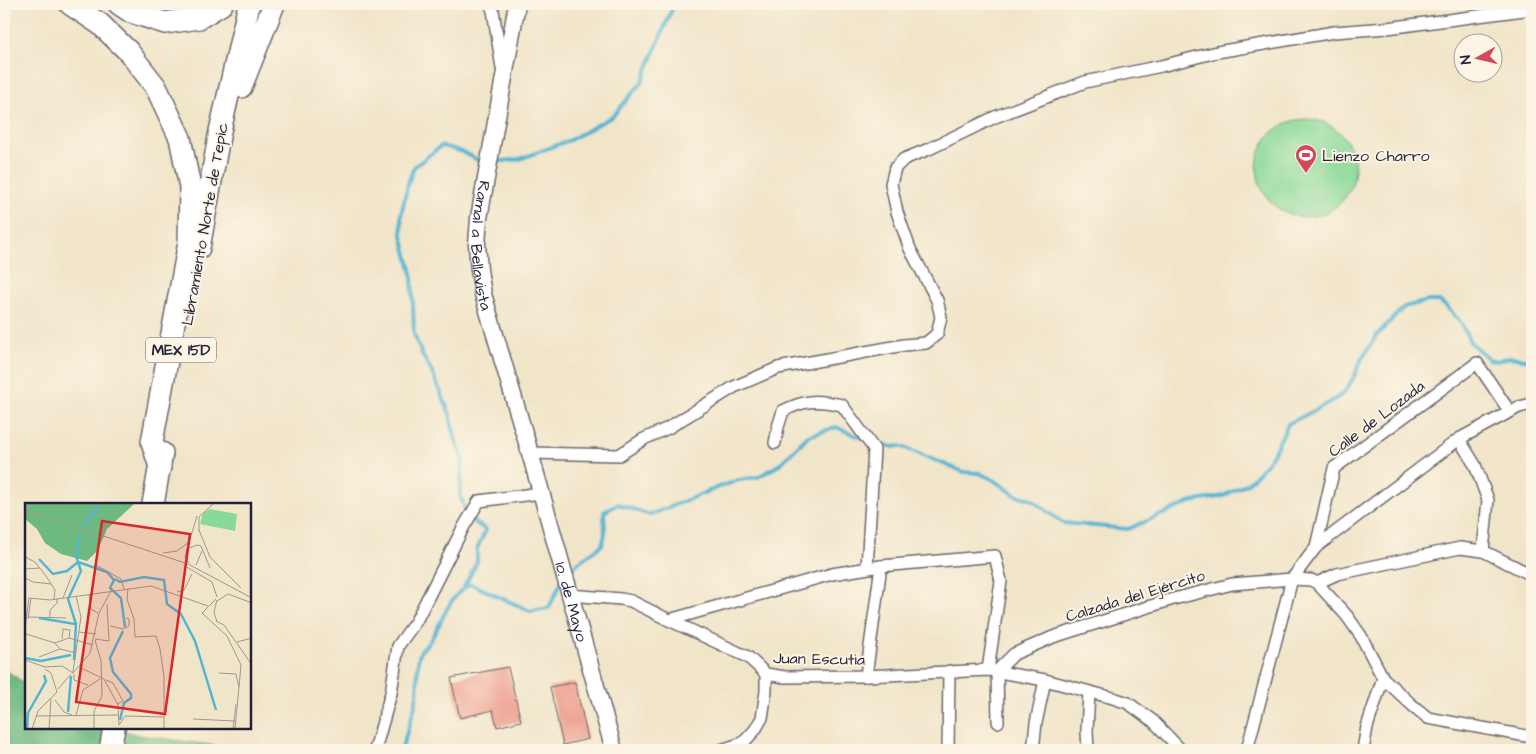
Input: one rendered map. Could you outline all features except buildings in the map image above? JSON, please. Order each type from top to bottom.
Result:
[{"type":"highway","points":[[70,4],[100,24],[128,51],[156,87],[180,138],[190,187],[189,242],[152,442],[160,467]]},
{"type":"highway","points":[[119,4],[130,12],[165,23],[199,18],[222,4]]},
{"type":"highway","name":"Libramiento Norte de Tepic","points":[[153,503],[220,131],[249,4]]},
{"type":"highway","points":[[202,232],[213,221],[239,93],[274,4]]},
{"type":"highway","points":[[110,750],[114,729]]},
{"type":"street","points":[[490,4],[493,10],[504,77]]},
{"type":"street","name":"Ramal a Bellavista","points":[[516,4],[476,244],[478,270],[483,294],[530,453]]},
{"type":"street","points":[[530,453],[619,455],[644,439],[668,428],[734,387],[778,368],[904,345],[926,343],[938,334],[941,317],[937,300],[910,249],[897,212],[891,184],[895,168],[904,160],[995,118],[1085,82],[1217,52],[1334,32],[1387,28],[1532,9]]},
{"type":"street","name":"Calle de Lozada","points":[[1316,547],[1334,468],[1477,363],[1510,412]]},
{"type":"street","points":[[775,443],[783,410],[796,404],[819,400],[842,406],[874,449],[867,568]]},
{"type":"street","points":[[1248,750],[1292,579],[1316,547],[1459,439],[1519,407],[1532,404]]},
{"type":"street","points":[[1459,439],[1475,465],[1488,500],[1483,550]]},
{"type":"street","name":"1o. de Mayo","points":[[530,453],[614,750]]},
{"type":"street","points":[[375,750],[391,693],[398,646],[416,621],[463,528],[479,501],[541,493]]},
{"type":"street","points":[[1532,575],[1483,550],[1460,548],[1337,574],[1317,584],[1347,616],[1361,636],[1383,678],[1428,718],[1532,737]]},
{"type":"street","points":[[668,620],[832,574],[881,566],[995,556],[1001,581],[993,670],[998,722]]},
{"type":"street","points":[[866,676],[881,566]]},
{"type":"street","name":"Calzada del Ejército","points":[[993,670],[1014,654],[1045,641],[1170,600],[1232,584],[1292,579],[1311,580],[1317,584]]},
{"type":"street","name":"Juan Escutia","points":[[570,595],[621,599],[632,602],[748,657],[766,674],[785,677],[866,676],[949,670],[993,670],[1044,680],[1128,703],[1153,721],[1180,750]]},
{"type":"street","points":[[948,750],[949,670]]},
{"type":"street","points":[[721,750],[743,743],[755,730],[762,718],[766,691],[766,674]]},
{"type":"street","points":[[1363,750],[1367,727],[1383,678]]},
{"type":"street","points":[[1033,750],[1044,680]]},
{"type":"street","points":[[1088,750],[1089,692]]},
{"type":"green space","name":"Lienzo Charro","points":[[1306,119],[1325,122],[1341,133],[1352,149],[1355,168],[1352,187],[1341,203],[1325,214],[1306,217],[1287,214],[1271,203],[1260,187],[1257,168],[1260,149],[1271,133],[1287,122]]},
{"type":"green space","points":[[4,669],[25,683],[25,729],[120,729],[138,735],[248,750],[4,750]]},
{"type":"waterway","points":[[494,162],[520,159],[570,140],[613,116],[642,82],[674,4]]},
{"type":"waterway","points":[[464,587],[477,562],[477,549],[486,530],[467,517],[460,494],[463,460],[455,438],[450,414],[414,334],[412,274],[402,235],[401,215],[408,183],[414,167],[441,146],[462,152],[481,163],[485,163]]},
{"type":"waterway","points":[[873,442],[893,447],[900,446],[964,472],[979,473],[994,480],[1015,495],[1031,499],[1063,523],[1128,529],[1191,502],[1223,496],[1248,483],[1272,456],[1288,424],[1344,393],[1354,377],[1361,360],[1377,335],[1404,307],[1428,301],[1439,301],[1461,323],[1470,342],[1489,359],[1497,361],[1509,357],[1532,360]]},
{"type":"waterway","points":[[569,571],[602,545],[605,534],[604,512],[618,504],[650,515],[739,480],[758,477],[779,465],[808,436],[836,427],[862,438]]},
{"type":"waterway","points":[[401,750],[416,702],[420,653],[429,642],[451,602],[457,595],[471,584],[530,611],[549,608],[561,582]]},
{"type":"place","name":"Lienzo Charro","points":[[1306,174]]}]
